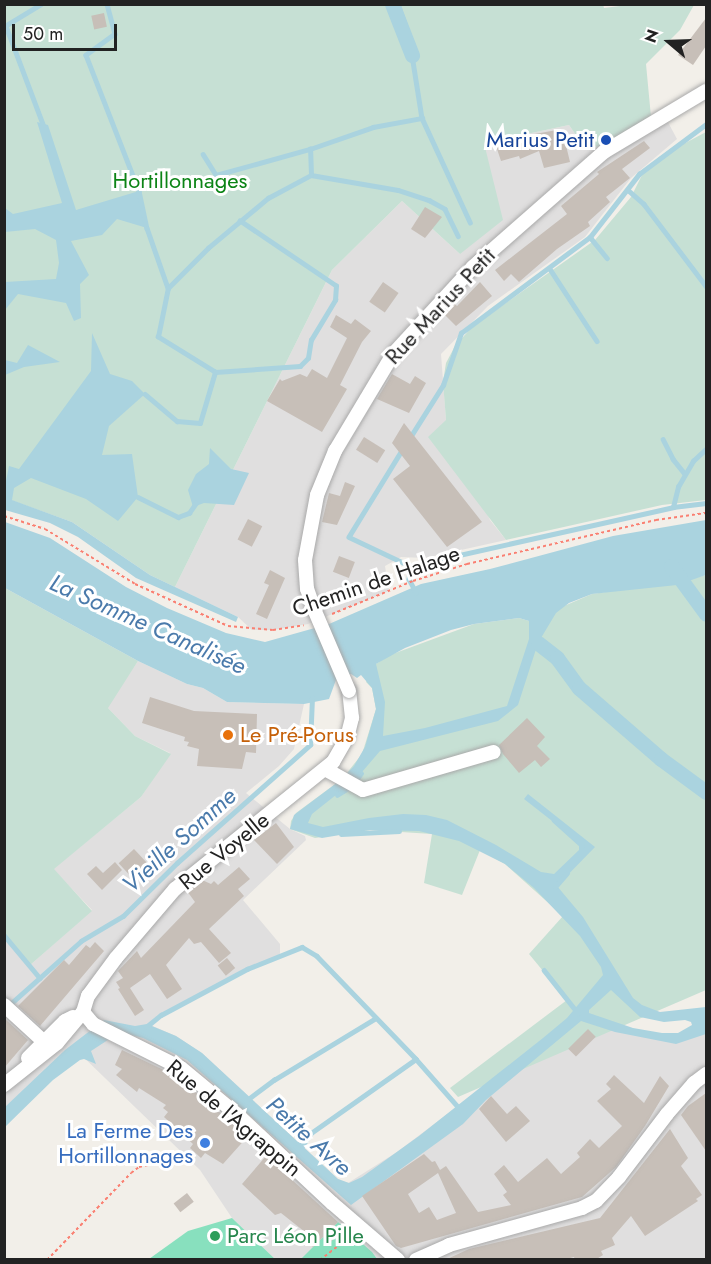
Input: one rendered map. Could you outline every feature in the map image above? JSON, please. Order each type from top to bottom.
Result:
[{"type":"street","name":"Rue Marius Petit","points":[[349,691],[319,613],[307,589],[305,560],[317,495],[335,451],[393,354],[473,267],[596,159],[624,138],[706,91]]},
{"type":"street","name":"Rue Voyelle","points":[[7,1083],[57,1043],[83,1012],[88,996],[110,965],[175,889],[333,762],[346,738],[352,718],[349,691]]},
{"type":"street","points":[[325,769],[363,790],[494,752]]},
{"type":"street","points":[[8,1007],[43,1041]]},
{"type":"street","name":"Rue Voyelle","points":[[7,1083],[43,1041],[65,1021],[83,1012]]},
{"type":"street","name":"Rue de l'Agrappin","points":[[83,1012],[93,1024],[181,1068],[240,1117],[398,1260]]},
{"type":"street","points":[[422,1256],[582,1208],[596,1201],[619,1177],[667,1114],[694,1083],[706,1074]]},
{"type":"path","name":"Chemin de Halage","points":[[319,613],[467,564],[656,520],[706,513]]},
{"type":"path","name":"Chemin de Halage","points":[[4,516],[45,529],[135,584],[228,626],[273,630],[308,624]]},
{"type":"path","points":[[47,1260],[131,1173],[139,1167],[148,1165]]},
{"type":"path","points":[[320,1260],[360,1227]]},
{"type":"shaded area","points":[[662,111],[677,139],[631,178],[585,237],[488,306],[441,354],[446,420],[490,520],[506,540],[425,558],[401,557],[385,566],[389,591],[308,624],[273,630],[252,630],[238,617],[175,587],[332,270],[402,201],[460,254],[484,143],[569,125],[580,141],[598,147]]},
{"type":"shaded area","points":[[138,661],[187,684],[203,688],[227,702],[304,704],[294,749],[279,766],[246,793],[290,829],[305,836],[306,840],[243,900],[280,944],[280,956],[247,969],[148,1024],[176,1036],[202,1053],[338,1179],[348,1183],[397,1152],[579,1015],[633,1032],[679,1038],[706,1022],[706,1259],[275,1259],[232,1218],[200,1170],[74,1048],[5,1113],[5,935],[29,966],[92,910],[53,869],[141,797],[170,753],[135,736],[107,707]]},
{"type":"green space","name":"Hortillonnages","points":[[603,4],[604,8],[635,4],[694,5],[680,30],[646,64],[651,117],[598,147],[580,141],[569,125],[484,143],[503,220],[460,254],[402,201],[332,270],[175,587],[150,575],[72,522],[5,498],[4,5]]},
{"type":"green space","points":[[706,132],[706,500],[662,505],[506,540],[428,437],[446,420],[443,382],[446,363],[455,346],[472,327],[595,240],[631,197],[642,175],[659,157]]},
{"type":"green space","points":[[706,575],[706,990],[458,1097],[450,1088],[567,1000],[529,954],[563,916],[505,864],[480,850],[462,895],[424,883],[432,834],[370,830],[315,838],[290,829],[291,821],[296,813],[342,779],[362,754],[376,709],[372,688],[366,682],[376,664],[390,655],[474,624],[519,618],[529,621],[592,594],[688,580]]},
{"type":"green space","points":[[5,588],[138,661],[108,708],[135,736],[171,754],[141,797],[54,869],[92,911],[29,966],[5,935]]},
{"type":"green space","name":"Parc Léon Pille","points":[[232,1218],[275,1259],[149,1259],[188,1231]]},
{"type":"green space","name":"Parc Léon Pille","points":[[338,1222],[372,1252],[377,1259],[300,1260]]},
{"type":"water","points":[[386,5],[401,5],[416,48],[404,53]]},
{"type":"water","points":[[37,122],[48,125],[76,210],[139,191],[147,228],[117,219],[102,235],[71,241],[89,275],[80,284],[81,318],[74,321],[66,303],[18,294],[5,310],[5,282],[56,279],[59,263],[56,240],[35,229],[5,232],[5,208],[13,214],[62,203]]},
{"type":"water","points":[[92,333],[110,374],[132,381],[145,394],[109,426],[102,455],[132,454],[138,497],[118,521],[86,499],[31,478],[14,488],[12,500],[72,522],[150,575],[238,617],[236,622],[136,578],[78,537],[50,523],[5,510],[5,486],[9,466],[19,469],[91,371]]},
{"type":"water","points":[[28,345],[60,362],[24,367],[5,375],[5,360],[17,363]]},
{"type":"water","points":[[210,448],[231,469],[249,473],[234,505],[204,503],[193,507],[188,490],[196,474],[209,464]]},
{"type":"water","name":"La Somme Canalisée","points":[[706,520],[706,575],[677,585],[592,594],[569,603],[556,613],[538,643],[518,705],[498,721],[380,751],[356,779],[312,814],[308,823],[323,827],[403,814],[426,815],[447,820],[496,845],[541,872],[554,874],[579,850],[579,842],[524,799],[528,794],[595,847],[557,886],[583,917],[633,998],[642,1005],[660,1012],[706,1007],[706,1034],[676,1044],[615,1032],[581,1021],[486,1100],[463,1124],[351,1205],[187,1060],[143,1038],[120,1032],[91,1051],[96,1064],[84,1059],[80,1060],[53,1080],[5,1127],[5,1107],[65,1050],[104,1020],[135,1026],[147,1024],[176,1036],[202,1053],[338,1179],[349,1183],[362,1177],[419,1136],[543,1038],[567,1018],[603,975],[601,967],[580,936],[534,888],[505,864],[459,841],[419,831],[370,830],[322,838],[290,829],[294,815],[342,779],[354,766],[365,747],[376,709],[372,688],[361,675],[357,678],[351,674],[336,680],[329,699],[304,704],[227,702],[203,688],[187,684],[138,661],[5,588],[5,522],[50,538],[126,587],[167,608],[226,633],[265,642],[329,624],[421,584],[490,569],[613,536]],"holes":[[[519,618],[529,621],[529,639],[507,706],[425,728],[383,736],[385,702],[376,664],[405,648],[451,630],[474,624]],[[611,990],[640,1017],[664,1022],[685,1020],[691,1022],[692,1025],[678,1033],[662,1033],[633,1028],[589,1013],[589,1010]]]},
{"type":"building","points":[[104,13],[107,27],[94,29],[91,16]]},
{"type":"building","points":[[706,18],[706,46],[693,65],[678,55]]},
{"type":"building","points":[[562,129],[570,162],[544,168],[539,151],[520,159],[519,156],[501,161],[495,143],[523,134],[524,136]]},
{"type":"building","points":[[644,141],[650,148],[622,169],[630,178],[606,197],[610,202],[588,222],[590,226],[557,249],[519,282],[511,274],[504,281],[495,270],[567,214],[561,206],[599,174],[597,172]]},
{"type":"building","points":[[425,207],[442,217],[425,238],[411,229]]},
{"type":"building","points":[[383,282],[399,293],[385,313],[369,302]]},
{"type":"building","points":[[480,282],[492,296],[456,326],[444,314],[454,303],[457,306]]},
{"type":"building","points":[[336,315],[351,324],[355,319],[371,331],[362,342],[340,385],[347,389],[322,432],[267,401],[280,379],[282,381],[300,374],[307,377],[312,369],[327,378],[347,338],[330,327]]},
{"type":"building","points":[[392,374],[410,384],[415,376],[426,383],[409,413],[377,399]]},
{"type":"building","points":[[404,423],[482,522],[447,547],[393,479],[410,466],[392,443]]},
{"type":"building","points":[[364,437],[385,450],[377,463],[356,450]]},
{"type":"building","points":[[345,482],[355,486],[337,525],[322,522],[329,493],[340,496]]},
{"type":"building","points":[[248,519],[262,526],[252,547],[238,539]]},
{"type":"building","points":[[339,556],[355,562],[349,578],[333,572]]},
{"type":"building","points":[[270,570],[285,578],[267,619],[256,614],[269,585],[264,583]]},
{"type":"building","points":[[150,697],[194,711],[257,714],[256,753],[246,752],[242,769],[197,766],[199,749],[187,746],[189,742],[184,741],[185,737],[142,723]]},
{"type":"building","points":[[527,718],[545,737],[537,746],[550,759],[541,767],[535,760],[519,773],[503,754],[499,745]]},
{"type":"building","points":[[276,823],[294,847],[277,864],[254,840]]},
{"type":"building","points":[[134,849],[149,865],[134,879],[119,863]]},
{"type":"building","points":[[115,862],[122,870],[102,890],[87,874],[96,866],[103,873]]},
{"type":"building","points":[[239,867],[250,879],[238,889],[244,896],[209,929],[231,953],[219,963],[201,942],[194,944],[189,938],[166,965],[182,989],[167,999],[150,974],[130,988],[144,1010],[135,1016],[118,989],[120,988],[116,982],[123,978],[118,971],[137,951],[141,958],[195,902],[187,891],[202,880],[211,884],[214,881],[218,885]]},
{"type":"building","points":[[95,942],[104,951],[40,1026],[18,1006],[64,960],[69,965],[86,945],[90,948]]},
{"type":"building","points":[[227,958],[235,968],[226,976],[218,966]]},
{"type":"building","points":[[4,1018],[28,1040],[4,1068]]},
{"type":"building","points":[[588,1029],[596,1037],[576,1057],[568,1049]]},
{"type":"building","points":[[122,1050],[176,1076],[248,1136],[223,1164],[205,1153],[201,1158],[190,1148],[193,1144],[164,1117],[168,1112],[163,1108],[166,1105],[139,1088],[137,1092],[116,1075],[122,1069],[115,1065]]},
{"type":"building","points":[[614,1075],[644,1103],[660,1076],[669,1086],[645,1126],[616,1167],[582,1197],[401,1248],[396,1246],[362,1196],[424,1154],[432,1162],[435,1161],[440,1170],[446,1166],[478,1212],[511,1205],[503,1195],[507,1192],[494,1174],[504,1165],[518,1182],[547,1158],[561,1174],[580,1157],[577,1153],[590,1139],[599,1148],[622,1126],[597,1101],[611,1089],[606,1084]],"holes":[[[438,1173],[456,1213],[437,1220],[429,1207],[419,1213],[408,1194]]]},
{"type":"building","points":[[706,1093],[706,1151],[681,1115],[688,1106]]},
{"type":"building","points":[[491,1096],[507,1114],[516,1106],[530,1121],[506,1142],[479,1109]]},
{"type":"building","points":[[670,1129],[688,1158],[681,1166],[702,1195],[696,1199],[698,1201],[645,1236],[631,1216],[612,1238],[615,1245],[601,1251],[603,1255],[595,1260],[575,1260],[574,1257],[562,1260],[445,1260],[469,1249],[600,1218]]},
{"type":"building","points":[[266,1156],[338,1222],[333,1227],[339,1233],[329,1244],[323,1237],[313,1247],[302,1235],[305,1232],[281,1213],[275,1215],[242,1184]]},
{"type":"building","points":[[187,1193],[194,1202],[180,1212],[174,1203]]},
{"type":"waterway","points":[[5,26],[41,4]]},
{"type":"waterway","points":[[107,4],[115,34],[86,55],[139,191],[147,228],[168,288]]},
{"type":"waterway","points":[[392,4],[412,55]]},
{"type":"waterway","points":[[6,26],[43,124]]},
{"type":"waterway","points":[[412,55],[422,118],[470,222]]},
{"type":"waterway","points":[[215,372],[158,337],[168,288],[208,248],[268,198],[311,175],[310,149],[373,127],[422,118]]},
{"type":"waterway","points":[[409,439],[443,385],[461,333],[590,237],[639,174],[706,124]]},
{"type":"waterway","points":[[203,154],[216,175],[310,149]]},
{"type":"waterway","points":[[311,175],[398,190],[429,200],[445,209],[458,236]]},
{"type":"waterway","points":[[628,190],[644,204],[706,286]]},
{"type":"waterway","points":[[145,394],[177,421],[200,423],[215,372],[300,366],[308,358],[311,340],[335,300],[336,286],[240,221]]},
{"type":"waterway","points":[[590,237],[607,258]]},
{"type":"waterway","points":[[550,269],[597,341]]},
{"type":"waterway","points":[[663,439],[673,459],[685,474]]},
{"type":"waterway","points":[[403,449],[349,537],[410,566],[409,579],[416,592]]},
{"type":"waterway","points":[[673,507],[678,487],[693,461],[706,449]]},
{"type":"waterway","points":[[138,497],[178,517],[189,513],[196,503]]},
{"type":"waterway","points":[[410,566],[673,507],[706,503]]},
{"type":"waterway","points":[[671,566],[706,614]]},
{"type":"waterway","points":[[538,643],[557,658],[579,688],[661,759],[706,792]]},
{"type":"waterway","name":"Vieille Somme","points":[[7,1007],[81,941],[123,916],[177,863],[310,745],[312,698]]},
{"type":"waterway","name":"Petite Avre","points":[[337,795],[353,785],[361,773]]},
{"type":"waterway","points":[[554,820],[582,845]]},
{"type":"waterway","name":"Petite Avre","points":[[341,834],[399,831]]},
{"type":"waterway","points":[[555,887],[567,873]]},
{"type":"waterway","points":[[4,935],[40,978]]},
{"type":"waterway","points":[[146,1027],[161,1015],[247,969],[302,947],[317,956],[416,1059],[461,1110]]},
{"type":"waterway","points":[[544,970],[578,1013]]},
{"type":"waterway","points":[[247,1100],[274,1080],[376,1018]]},
{"type":"waterway","points":[[298,1144],[302,1146],[311,1133],[416,1059]]},
{"type":"place","name":"Marius Petit","points":[[606,140]]},
{"type":"place","name":"Le Pré-Porus","points":[[228,735]]},
{"type":"place","name":"La Ferme Des Hortillonnages","points":[[205,1143]]},
{"type":"place","name":"Parc Léon Pille","points":[[215,1236]]}]
